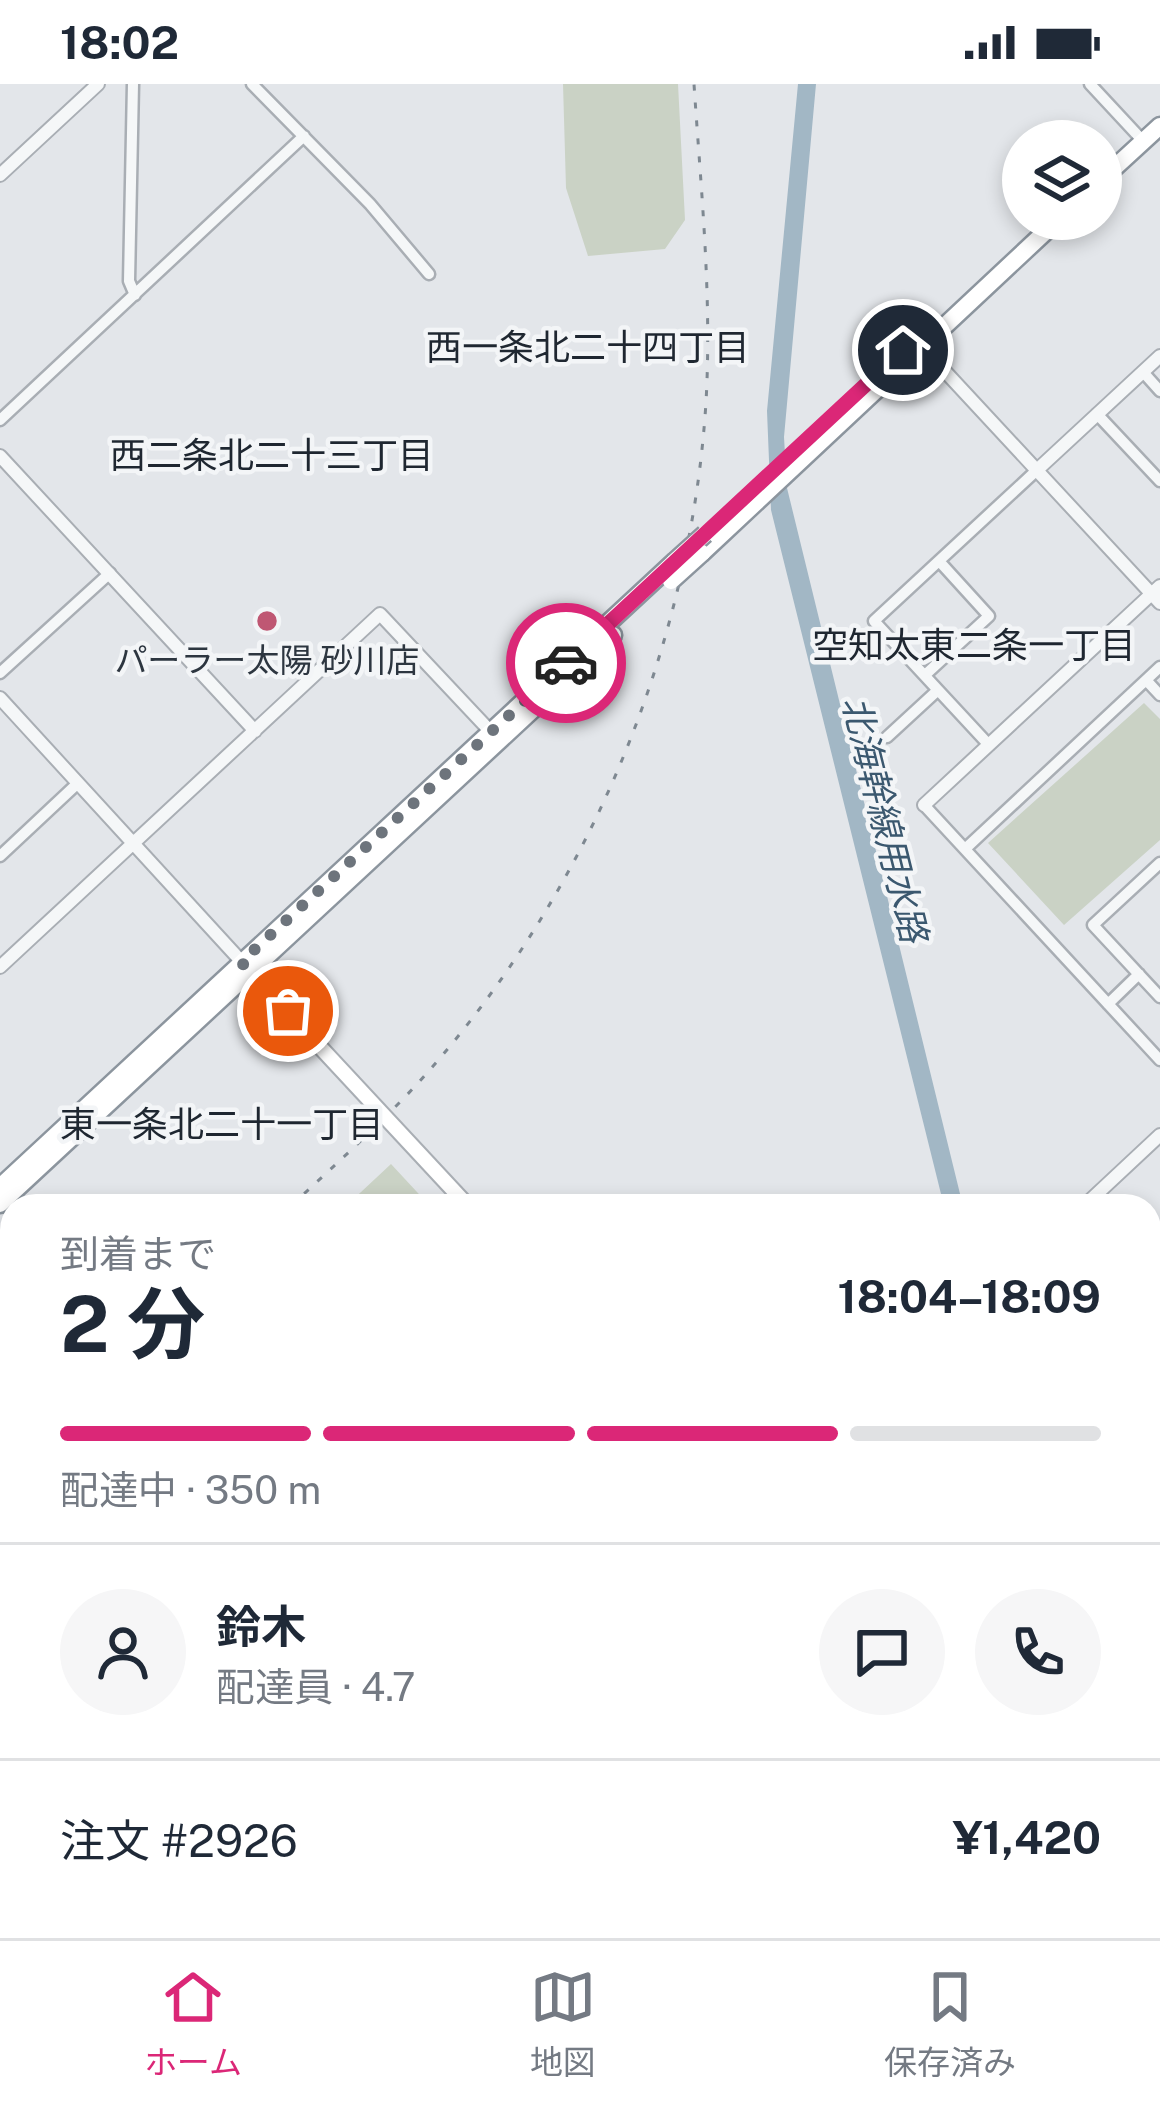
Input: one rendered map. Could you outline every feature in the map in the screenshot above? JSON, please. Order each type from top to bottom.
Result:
[{"type":"highway","points":[[1122,157],[1160,111]]},
{"type":"highway","points":[[1122,150],[1160,125]]},
{"type":"highway","points":[[919,343],[1023,240]]},
{"type":"highway","points":[[10,1194],[491,732],[1036,240]]},
{"type":"highway","points":[[0,1187],[246,967],[672,572]]},
{"type":"main road","points":[[246,967],[457,1194]]},
{"type":"street","points":[[0,175],[98,84]]},
{"type":"street","points":[[133,84],[129,281],[135,295]]},
{"type":"street","points":[[252,84],[429,274]]},
{"type":"street","points":[[1090,84],[1140,137]]},
{"type":"street","points":[[0,420],[304,136]]},
{"type":"street","points":[[919,343],[1157,594],[924,805],[1160,1060]]},
{"type":"street","points":[[989,745],[874,621],[1160,356]]},
{"type":"street","points":[[1143,372],[1160,391]]},
{"type":"street","points":[[1097,414],[1160,481]]},
{"type":"street","points":[[0,456],[255,731]]},
{"type":"street","points":[[925,675],[989,616],[939,561]]},
{"type":"street","points":[[0,673],[110,573]]},
{"type":"street","points":[[0,968],[380,614],[491,732]]},
{"type":"street","points":[[965,848],[1160,667]]},
{"type":"street","points":[[1146,680],[1160,695]]},
{"type":"street","points":[[887,737],[938,690]]},
{"type":"street","points":[[0,698],[246,967]]},
{"type":"street","points":[[0,856],[78,783]]},
{"type":"street","points":[[1160,863],[1094,925],[1160,997]]},
{"type":"street","points":[[1108,1004],[1139,974]]},
{"type":"street","points":[[1097,1194],[1160,1136]]},
{"type":"shaded area","points":[[563,84],[678,84],[685,220],[665,249],[588,256],[566,188]]},
{"type":"shaded area","points":[[1144,703],[1160,719],[1160,840],[1064,925],[988,843]]},
{"type":"shaded area","points":[[391,1164],[419,1194],[359,1194]]},
{"type":"water","points":[[798,84],[816,84],[784,437],[787,488],[960,1194],[941,1194],[771,510],[767,411]]},
{"type":"railway","points":[[304,1194],[434,1065],[541,919],[586,839],[624,756],[655,670],[696,493],[706,402],[707,283],[694,84]]},
{"type":"way so far","points":[[288,1011],[241,962],[566,663]]},
{"type":"place","name":"パーラー太陽 砂川店","points":[[267,621]]},
{"type":"district","name":"西一条北二十四丁目","points":[[588,347]]},
{"type":"district","name":"西二条北二十三丁目","points":[[272,455]]},
{"type":"district","name":"空知太東二条一丁目","points":[[974,645]]},
{"type":"district","name":"東一条北二十一丁目","points":[[222,1124]]},
{"type":"route","points":[[566,663],[903,350]]},
{"type":"water label","name":"北海幹線用水路","points":[[885,819]]}]
